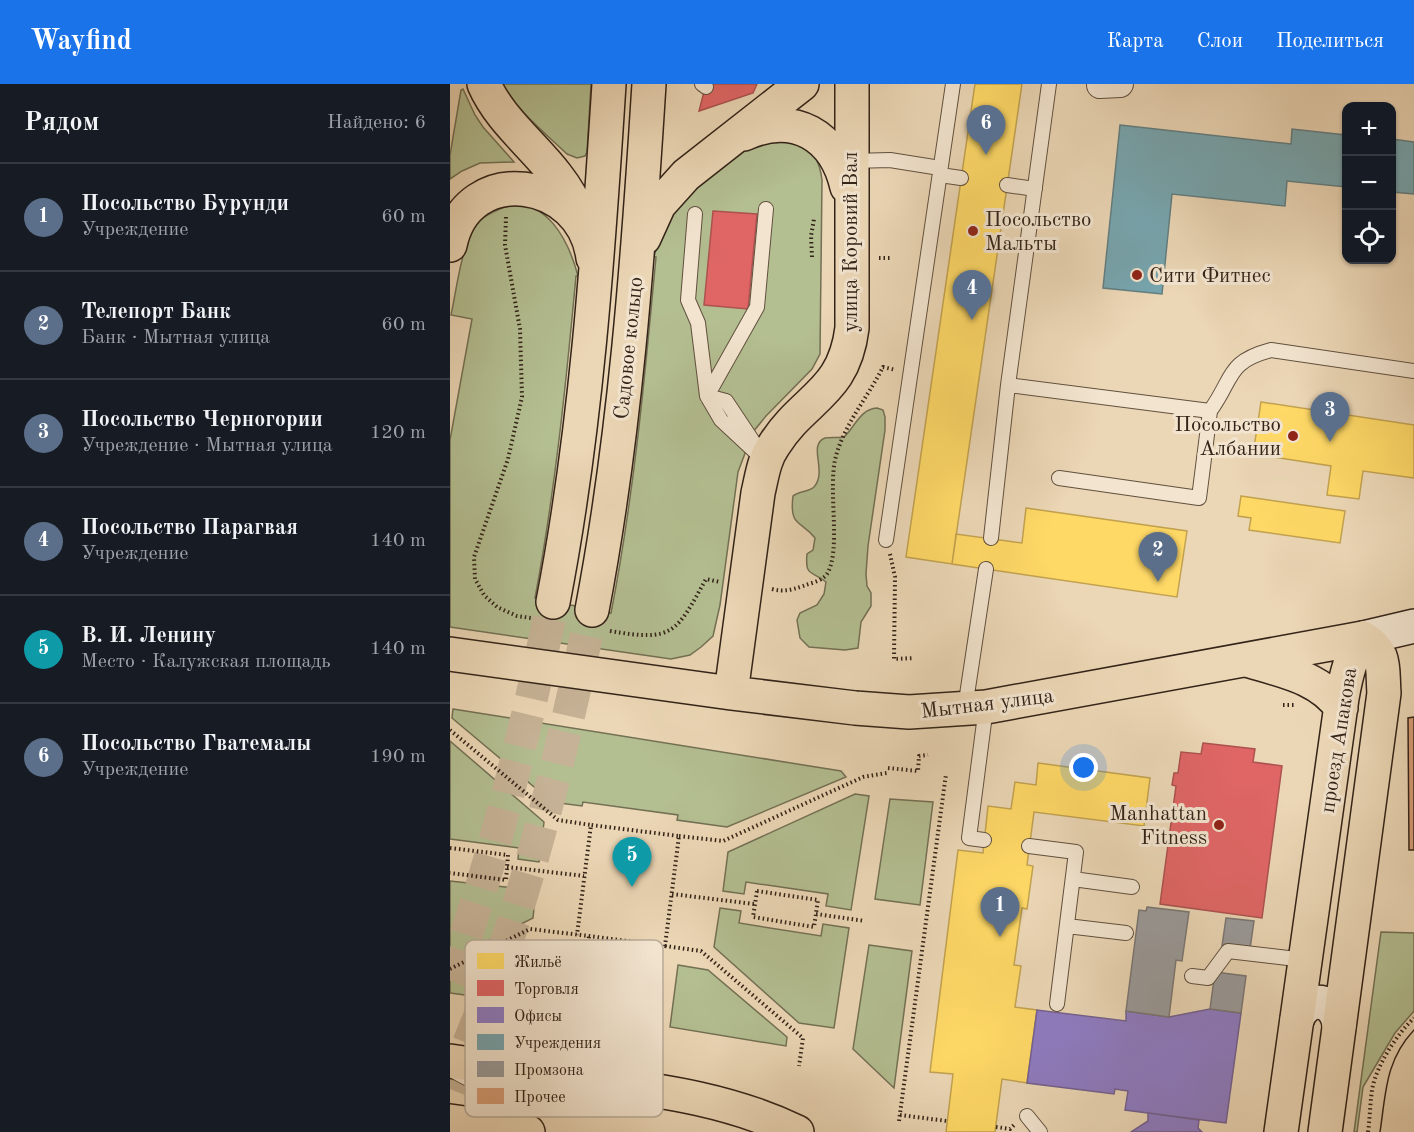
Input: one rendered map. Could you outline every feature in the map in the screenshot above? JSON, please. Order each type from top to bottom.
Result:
[{"type":"main road","points":[[484,84],[490,98],[505,118],[547,163],[576,208],[587,234],[595,276]]},
{"type":"main road","name":"Садовое кольцо","points":[[553,602],[575,473],[595,276],[609,84]]},
{"type":"main road","name":"Садовое кольцо","points":[[592,610],[614,478],[635,277],[650,84]]},
{"type":"main road","points":[[635,277],[645,234],[659,205],[686,175],[802,84]]},
{"type":"main road","name":"улица Коровий Вал","points":[[731,693],[758,493],[765,461],[774,444],[788,426],[836,377],[849,347],[852,328],[852,84]]},
{"type":"main road","points":[[728,142],[747,132],[779,125],[795,126],[807,130],[823,140],[834,153],[840,165],[851,203]]},
{"type":"main road","points":[[450,245],[457,223],[471,206],[501,190],[515,188],[548,195],[576,216],[587,234]]},
{"type":"main road","name":"Мытная улица","points":[[450,654],[731,693],[909,712],[976,709],[1363,638],[1414,626]]},
{"type":"main road","name":"проезд Апакова","points":[[1281,1132],[1341,708],[1348,666],[1354,650],[1363,638],[1372,644],[1380,655],[1384,671],[1384,693],[1325,1132]]},
{"type":"main road","points":[[1245,660],[1318,685],[1328,691],[1341,708]]},
{"type":"main road","points":[[1297,1020],[1299,1012],[1305,1006],[1312,1002],[1321,1002],[1335,1010],[1339,1018],[1339,1026]]},
{"type":"main road","points":[[450,1061],[465,1063]]},
{"type":"main road","points":[[663,1091],[738,1108],[785,1127]]},
{"type":"main road","points":[[450,1121],[508,1131]]},
{"type":"street","points":[[1098,84],[1120,84]]},
{"type":"lane","points":[[886,540],[953,84]]},
{"type":"lane","points":[[991,538],[1008,385],[1049,84]]},
{"type":"lane","points":[[851,161],[890,160],[961,178]]},
{"type":"lane","points":[[1007,185],[1035,189]]},
{"type":"lane","points":[[707,396],[757,307],[766,209]]},
{"type":"lane","points":[[695,214],[688,300],[698,323],[707,396]]},
{"type":"lane","points":[[1059,478],[1199,498],[1210,411],[1219,399],[1234,369],[1250,356],[1271,350],[1414,371]]},
{"type":"lane","points":[[1008,385],[1210,411]]},
{"type":"lane","points":[[707,396],[726,401],[765,461]]},
{"type":"lane","points":[[984,840],[969,838],[986,568]]},
{"type":"lane","points":[[1029,846],[1077,852],[1057,1005]]},
{"type":"lane","points":[[1073,879],[1132,887]]},
{"type":"lane","points":[[1067,926],[1126,933]]},
{"type":"lane","points":[[1192,976],[1208,978],[1228,951],[1305,960]]},
{"type":"lane","points":[[450,1069],[465,1077]]},
{"type":"lane","points":[[1027,1116],[1040,1132]]},
{"type":"lane","points":[[500,1117],[508,1131]]},
{"type":"path","points":[[812,257],[811,236],[814,219]]},
{"type":"path","points":[[875,258],[891,258]]},
{"type":"path","points":[[771,589],[784,592],[826,576],[833,550],[832,477],[835,458],[843,432],[870,393],[884,367]]},
{"type":"path","points":[[895,577],[894,659],[914,658]]},
{"type":"path","points":[[450,730],[558,820],[723,841],[863,777],[888,770],[918,771],[919,756],[927,755]]},
{"type":"path","points":[[899,1121],[946,774]]},
{"type":"path","points":[[577,935],[591,825]]},
{"type":"path","points":[[679,836],[665,946],[701,951],[803,1038],[799,1066]]},
{"type":"path","points":[[450,848],[508,855],[506,880],[450,873]]},
{"type":"path","points":[[507,867],[584,876]]},
{"type":"path","points":[[757,891],[818,900],[814,927],[753,917],[754,904],[757,891]]},
{"type":"path","points":[[672,894],[754,904]]},
{"type":"path","points":[[816,914],[865,921]]},
{"type":"path","points":[[508,940],[530,929],[619,940]]},
{"type":"path","points":[[588,940],[589,936]]},
{"type":"path","points":[[450,969],[465,962]]},
{"type":"path","points":[[1368,1132],[1372,1088],[1401,1030],[1414,1018]]},
{"type":"path","points":[[900,1115],[947,1121]]},
{"type":"green space","points":[[503,84],[591,84],[585,156],[577,158],[567,154],[524,113]]},
{"type":"green space","points":[[463,89],[483,127],[514,162],[480,163],[450,179],[450,155]]},
{"type":"green space","points":[[794,137],[814,155],[822,180],[820,354],[812,369],[753,432],[738,472],[720,605],[713,636],[690,655],[671,659],[450,627],[450,440],[472,319],[451,315],[462,260],[475,226],[485,216],[502,208],[518,205],[531,208],[543,214],[553,224],[569,249],[574,263],[578,276],[576,276],[559,438],[535,598],[611,613],[638,435],[656,257],[654,256],[660,236],[678,207],[715,171],[758,143],[771,139]]},
{"type":"green space","points":[[877,408],[883,410],[885,430],[868,546],[866,574],[867,586],[871,593],[871,606],[861,622],[858,648],[845,650],[809,647],[800,638],[797,620],[800,613],[817,605],[824,594],[826,582],[808,570],[807,554],[813,550],[815,538],[797,522],[793,513],[793,496],[812,489],[818,481],[817,452],[820,441],[825,438],[844,437],[862,415]]},
{"type":"green space","points":[[453,709],[841,771],[846,777],[727,827],[677,820],[678,815],[583,802],[582,806],[552,802],[452,718]]},
{"type":"green space","points":[[450,741],[544,822],[539,862],[518,859],[519,848],[450,839]]},
{"type":"green space","points":[[855,794],[869,796],[851,910],[826,906],[828,894],[746,882],[744,894],[723,891],[728,852]]},
{"type":"green space","points":[[890,799],[933,802],[920,905],[875,899]]},
{"type":"green space","points":[[517,877],[537,879],[533,918],[490,940],[465,940],[465,952],[450,960],[450,881],[515,888]]},
{"type":"green space","points":[[720,908],[741,911],[739,923],[821,936],[823,924],[849,928],[834,1028],[799,1023],[714,947]]},
{"type":"green space","points":[[1381,932],[1414,933],[1414,1011],[1395,1033],[1363,1087],[1357,1132],[1354,1132]]},
{"type":"green space","points":[[869,945],[912,951],[894,1088],[853,1049]]},
{"type":"green space","points":[[678,965],[708,970],[787,1037],[786,1046],[670,1027]]},
{"type":"green space","points":[[465,974],[465,995],[450,993],[450,981]]},
{"type":"building: Жильё","points":[[975,84],[1022,84],[952,564],[906,557]]},
{"type":"building: Жильё","points":[[1261,402],[1414,425],[1414,478],[1363,471],[1359,499],[1327,495],[1331,466],[1253,454]]},
{"type":"building: Жильё","points":[[1241,496],[1345,511],[1340,543],[1249,530],[1251,518],[1238,516]]},
{"type":"building: Жильё","points":[[1026,508],[1187,531],[1177,597],[952,564],[956,534],[1022,543]]},
{"type":"building: Жильё","points":[[1038,763],[1150,778],[1144,826],[1034,812],[1027,865],[1033,866],[1027,909],[1022,908],[1014,965],[1021,966],[1015,1007],[1037,1010],[1027,1083],[1002,1079],[995,1132],[946,1132],[953,1074],[930,1072],[958,850],[983,853],[988,806],[1011,809],[1015,782],[1036,785]]},
{"type":"building: Торговля","points":[[706,84],[757,84],[753,93],[699,111]]},
{"type":"building: Торговля","points":[[713,211],[757,214],[748,309],[704,305]]},
{"type":"building: Торговля","points":[[1203,743],[1255,749],[1253,762],[1282,766],[1262,918],[1160,904],[1176,786],[1172,785],[1174,773],[1178,773],[1181,752],[1201,754]]},
{"type":"building: Офисы","points":[[1210,1009],[1241,1013],[1226,1123],[1125,1110],[1128,1091],[1115,1089],[1114,1094],[1027,1083],[1037,1010],[1126,1021],[1126,1011],[1169,1017]]},
{"type":"building: Офисы","points":[[1148,1113],[1199,1120],[1198,1128],[1202,1132],[1131,1132],[1148,1121]]},
{"type":"building: Учреждения","points":[[1120,125],[1291,144],[1292,129],[1342,135],[1342,187],[1287,181],[1285,206],[1172,194],[1162,294],[1103,288]]},
{"type":"building: Учреждения","points":[[1396,140],[1414,142],[1414,194],[1396,192]]},
{"type":"building: Промзона","points":[[1147,907],[1189,912],[1182,961],[1176,960],[1169,1017],[1126,1011],[1139,910],[1146,911]]},
{"type":"building: Промзона","points":[[1226,918],[1254,921],[1250,949],[1222,946]]},
{"type":"building: Промзона","points":[[1215,972],[1246,976],[1241,1013],[1210,1009]]},
{"type":"building: Прочее","points":[[1414,717],[1414,850],[1409,850],[1408,718]]},
{"type":"tunnel","points":[[450,981],[481,888],[508,794],[553,602]]},
{"type":"tunnel","points":[[507,940],[554,777],[592,610]]},
{"type":"tunnel","points":[[450,1089],[465,1052]]},
{"type":"tram line","points":[[1380,1132],[1388,1078],[1397,1054],[1414,1030]]},
{"type":"place","name":"Посольство Гватемалы","points":[[986,155]]},
{"type":"place","name":"Посольство Мальты","points":[[973,231]]},
{"type":"place","name":"Сити Фитнес","points":[[1137,275]]},
{"type":"place","name":"Посольство Парагвая","points":[[972,320]]},
{"type":"place","name":"Посольство Албании","points":[[1293,436]]},
{"type":"place","name":"Посольство Черногории","points":[[1330,442]]},
{"type":"place","name":"Телепорт Банк","points":[[1158,582]]},
{"type":"place","name":"Manhattan Fitness","points":[[1219,825]]},
{"type":"place","name":"В. И. Ленину","points":[[632,887]]},
{"type":"place","name":"Посольство Бурунди","points":[[1000,937]]}]
